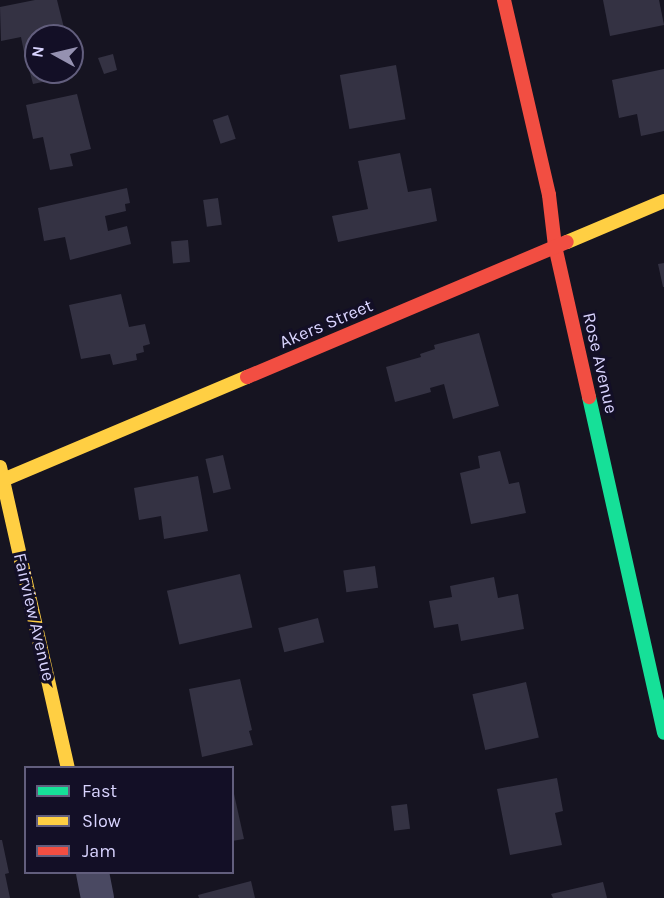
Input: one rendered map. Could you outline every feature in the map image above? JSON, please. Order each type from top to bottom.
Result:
[{"type":"street","name":"Rose Avenue","points":[[504,0],[549,195],[555,246],[664,733]]},
{"type":"street","name":"Akers Street","points":[[2,473],[664,201]]},
{"type":"street","name":"Fairview Avenue","points":[[2,473],[68,766]]},
{"type":"street","points":[[92,874],[98,898]]},
{"type":"building","points":[[35,0],[57,0],[63,24],[24,24],[24,52],[21,37],[1,41],[0,7]]},
{"type":"building","points":[[603,0],[659,0],[664,25],[610,36]]},
{"type":"building","points":[[113,54],[117,70],[104,74],[98,58]]},
{"type":"building","points":[[396,65],[406,119],[349,129],[340,75]]},
{"type":"building","points":[[664,69],[664,131],[641,136],[637,114],[619,118],[612,80]]},
{"type":"building","points":[[77,94],[91,149],[70,154],[73,166],[50,170],[43,137],[33,139],[26,105]]},
{"type":"building","points":[[228,115],[236,139],[221,144],[213,120]]},
{"type":"building","points":[[400,153],[408,192],[431,188],[437,221],[338,242],[332,216],[368,209],[358,161]]},
{"type":"building","points":[[127,188],[130,203],[125,204],[126,211],[105,216],[108,231],[127,226],[131,244],[70,260],[65,237],[44,241],[38,208]]},
{"type":"building","points":[[218,198],[222,225],[207,227],[203,200]]},
{"type":"building","points":[[188,240],[190,262],[173,263],[171,241]]},
{"type":"building","points":[[664,263],[664,287],[663,287],[658,264]]},
{"type":"building","points":[[121,294],[129,327],[145,324],[150,344],[143,346],[144,352],[136,354],[137,360],[113,365],[110,354],[81,359],[69,305]]},
{"type":"building","points":[[479,333],[499,406],[453,419],[444,384],[430,388],[431,392],[395,402],[386,367],[421,357],[420,354],[435,349],[434,345]]},
{"type":"building","points":[[500,451],[509,484],[519,482],[526,513],[471,524],[460,473],[480,468],[478,456]]},
{"type":"building","points":[[223,455],[231,489],[213,493],[205,459]]},
{"type":"building","points":[[198,476],[208,531],[164,539],[161,516],[139,520],[134,488]]},
{"type":"building","points":[[375,566],[378,588],[346,592],[343,570]]},
{"type":"building","points":[[240,574],[252,628],[179,644],[167,591]]},
{"type":"building","points":[[494,577],[498,598],[518,594],[524,629],[461,641],[458,624],[434,628],[429,601],[452,597],[450,586]]},
{"type":"building","points":[[318,618],[324,642],[284,652],[278,628]]},
{"type":"building","points":[[240,679],[252,730],[249,731],[253,745],[202,757],[189,689]]},
{"type":"building","points":[[526,682],[539,738],[485,750],[472,694]]},
{"type":"building","points":[[557,778],[563,811],[555,813],[562,845],[510,855],[497,789]]},
{"type":"building","points":[[234,794],[244,839],[234,841]]},
{"type":"building","points":[[407,804],[410,829],[394,831],[391,806]]},
{"type":"building","points":[[0,840],[2,840],[9,873],[5,874],[10,898],[0,898]]},
{"type":"building","points":[[251,881],[255,898],[199,898],[198,895]]},
{"type":"building","points":[[603,882],[607,898],[553,898],[551,894]]},
{"type":"traffic: fast","points":[[589,397],[664,733]]},
{"type":"traffic: slow","points":[[567,242],[664,201]]},
{"type":"traffic: slow","points":[[3,480],[247,377]]},
{"type":"traffic: slow","points":[[0,467],[68,766]]},
{"type":"traffic: jam","points":[[504,0],[549,195],[555,246],[589,397]]},
{"type":"traffic: jam","points":[[247,377],[567,242]]}]
